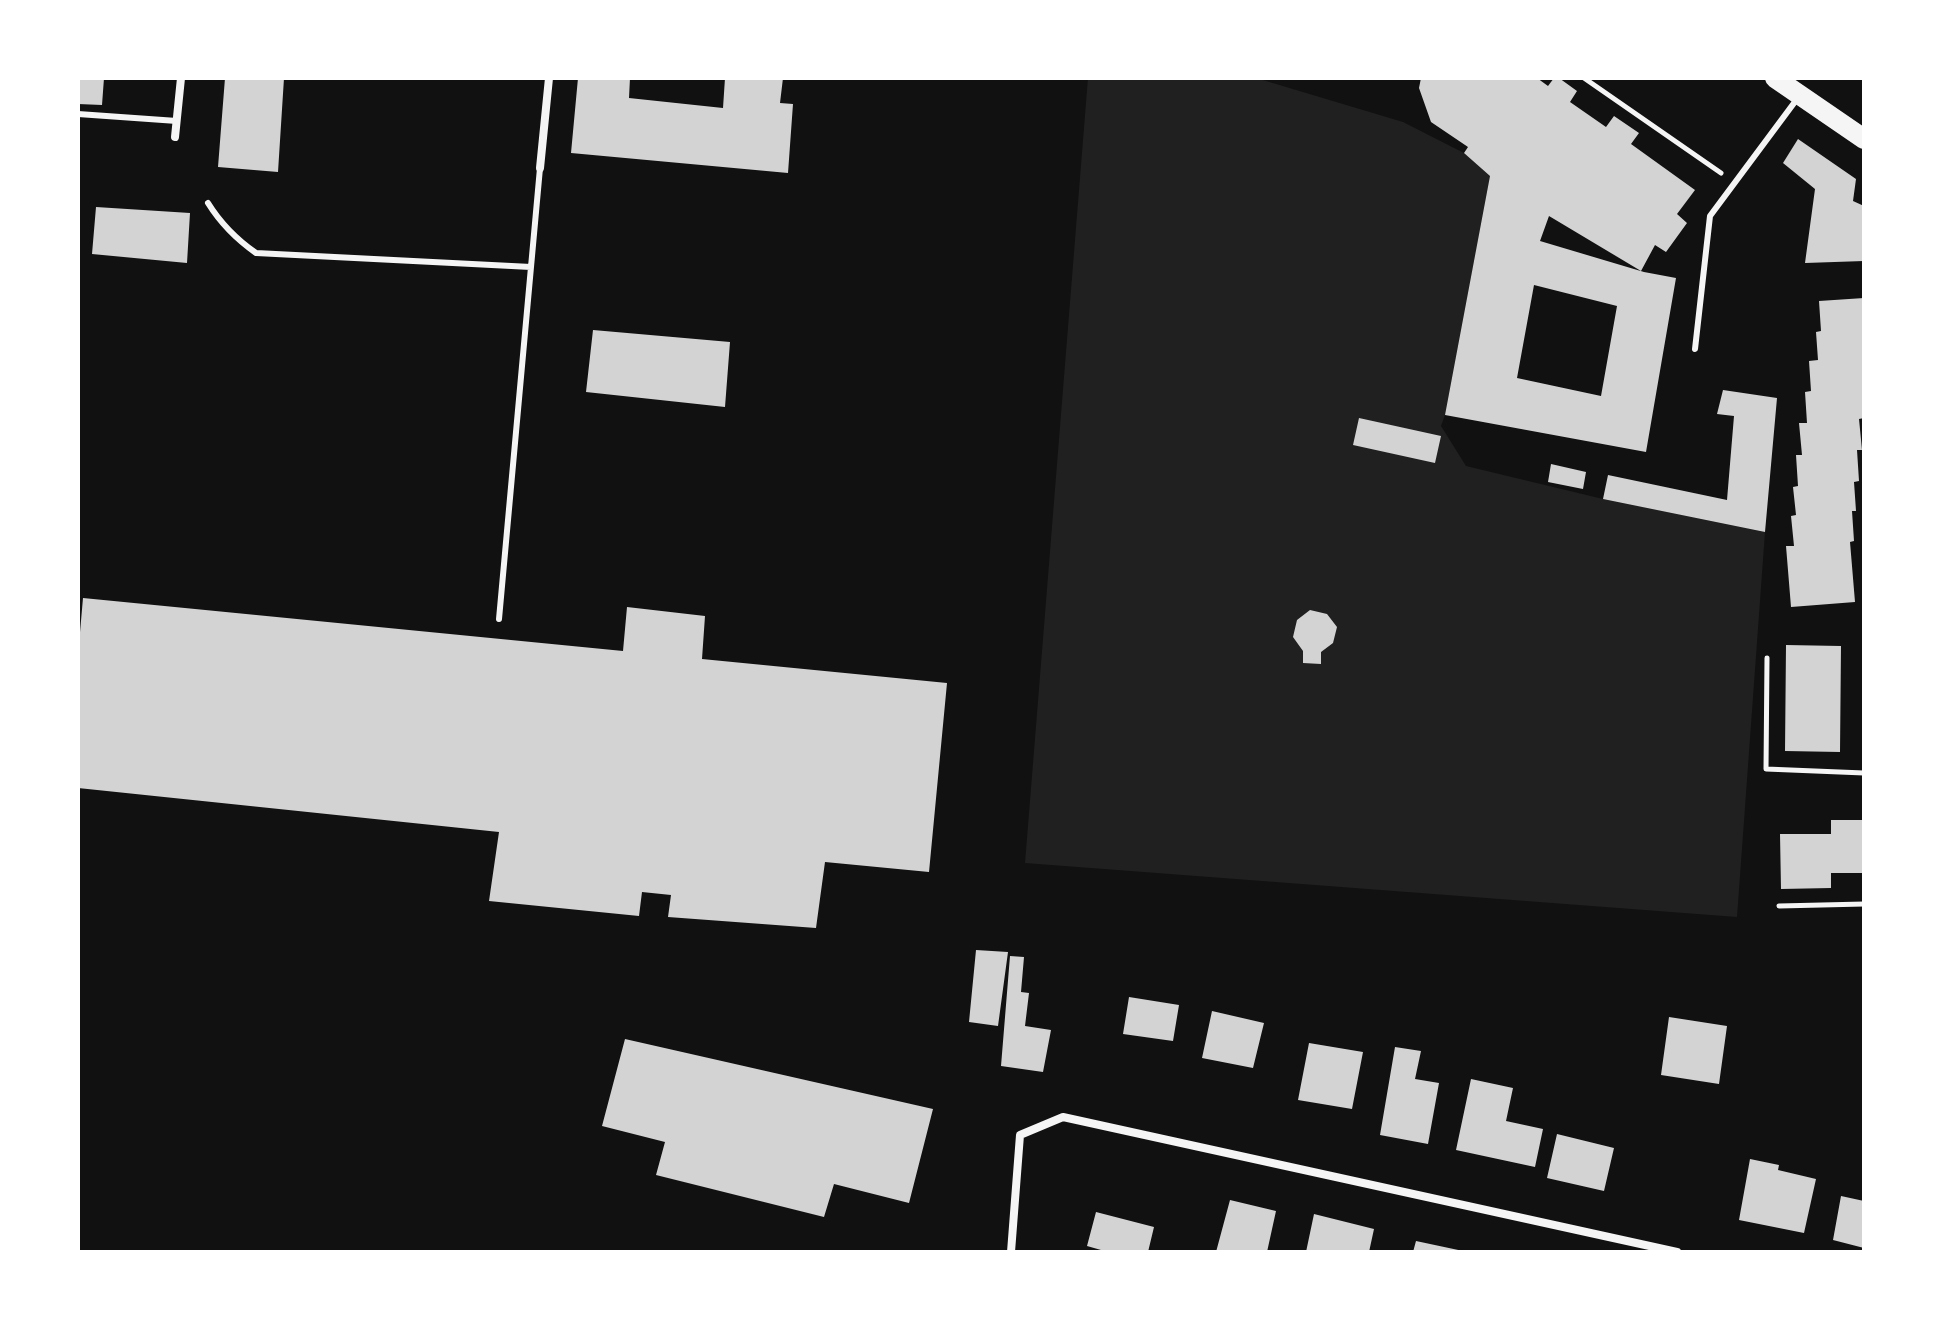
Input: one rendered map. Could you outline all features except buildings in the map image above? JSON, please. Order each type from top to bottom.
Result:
[{"type":"main road","points":[[1775,78],[1864,139]]},
{"type":"street","points":[[175,137],[181,78]]},
{"type":"street","points":[[540,168],[549,78]]},
{"type":"street","points":[[1011,1252],[1020,1135],[1063,1117],[1677,1252]]},
{"type":"lane","points":[[1695,349],[1710,216],[1799,96]]},
{"type":"lane","points":[[78,114],[177,121]]},
{"type":"lane","points":[[499,619],[540,168]]},
{"type":"lane","points":[[208,203],[219,221],[256,253],[531,267]]},
{"type":"path","points":[[1584,78],[1735,183]]},
{"type":"path","points":[[1767,658],[1766,769],[1864,773]]},
{"type":"path","points":[[1779,906],[1864,904]]},
{"type":"shaded area","points":[[1088,78],[1256,78],[1403,122],[1464,153],[1490,176],[1441,426],[1466,466],[1603,499],[1765,532],[1737,917],[1025,863]]}]
